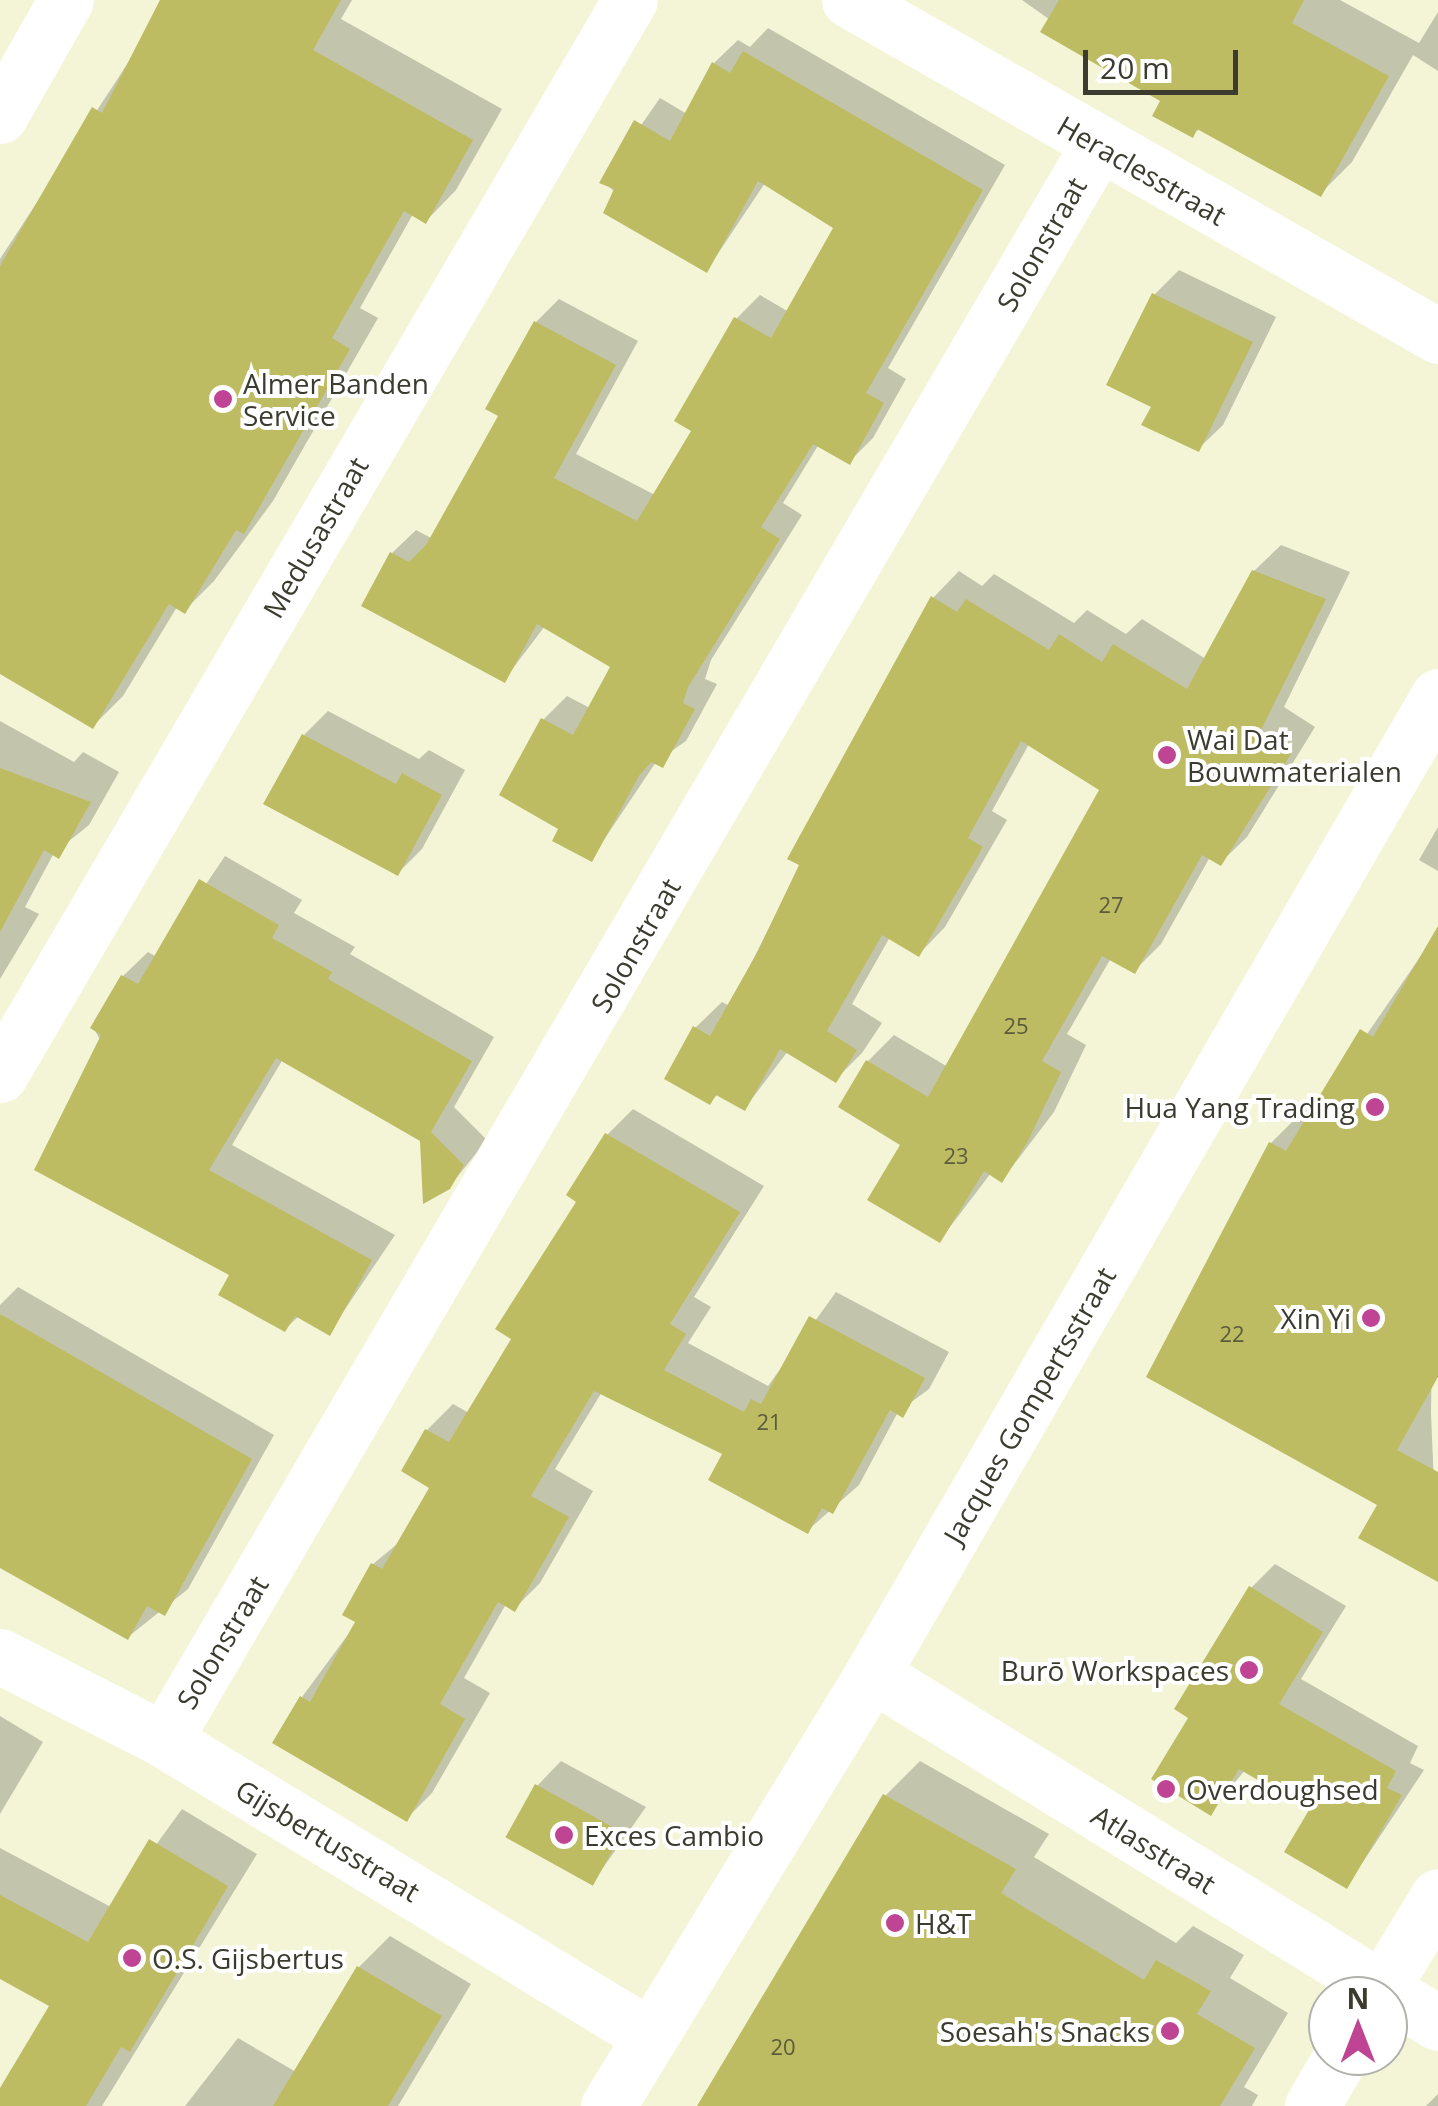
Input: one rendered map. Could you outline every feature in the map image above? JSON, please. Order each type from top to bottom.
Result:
[{"type":"street","points":[[0,116],[66,0]]},
{"type":"street","name":"Medusastraat","points":[[0,1075],[630,0]]},
{"type":"street","name":"Heraclesstraat","points":[[849,0],[1438,336]]},
{"type":"street","name":"Solonstraat","points":[[164,1740],[1098,145]]},
{"type":"street","name":"Jacques Gompertsstraat","points":[[608,2106],[872,1674],[1438,696]]},
{"type":"street","name":"Gijsbertusstraat","points":[[0,1656],[164,1740],[650,2036]]},
{"type":"street","name":"Atlasstraat","points":[[872,1674],[1352,1976]]},
{"type":"street","points":[[1389,1976],[1438,1896]]},
{"type":"street","name":"Atlasstraat","points":[[1408,2008],[1438,2023]]},
{"type":"street","points":[[1312,2106],[1330,2076]]},
{"type":"building","points":[[160,0],[341,0],[313,50],[473,140],[426,224],[404,211],[332,338],[350,349],[244,534],[236,530],[185,614],[169,604],[93,729],[0,674],[0,266],[92,107],[102,113]]},
{"type":"building","points":[[1059,0],[1304,0],[1292,23],[1389,76],[1321,197],[1197,129],[1193,138],[1152,116],[1160,101],[1040,32]]},
{"type":"building","points":[[743,51],[983,190],[866,393],[884,403],[850,465],[813,444],[761,527],[780,539],[688,687],[683,703],[695,709],[663,768],[651,762],[639,776],[592,862],[552,841],[558,829],[499,795],[541,718],[573,735],[610,667],[537,624],[505,683],[361,606],[390,552],[409,562],[426,545],[498,416],[485,409],[534,321],[616,365],[554,478],[637,521],[691,431],[674,421],[734,317],[771,338],[833,228],[758,181],[707,273],[603,213],[614,189],[599,183],[634,120],[670,141],[712,62],[730,73]]},
{"type":"building","points":[[1152,293],[1253,342],[1199,452],[1141,425],[1151,407],[1106,385]]},
{"type":"building","points":[[1252,570],[1326,599],[1259,734],[1291,754],[1221,866],[1202,855],[1135,974],[1102,956],[1042,1061],[1061,1072],[1028,1141],[1002,1183],[984,1171],[940,1243],[867,1200],[900,1145],[838,1107],[866,1060],[928,1097],[1099,790],[1021,741],[968,838],[983,847],[919,957],[882,935],[827,1031],[857,1050],[836,1083],[780,1049],[745,1111],[716,1095],[710,1105],[664,1079],[693,1026],[710,1036],[758,951],[799,865],[787,859],[931,596],[957,612],[966,599],[1049,650],[1059,634],[1102,662],[1113,644],[1187,689]]},
{"type":"building","points":[[302,734],[396,784],[402,773],[442,795],[398,876],[263,804]]},
{"type":"building","points":[[0,768],[91,802],[59,859],[44,850],[0,932]]},
{"type":"building","points":[[199,879],[279,925],[272,938],[332,972],[328,979],[472,1061],[431,1132],[464,1165],[450,1189],[423,1204],[420,1141],[276,1058],[209,1170],[372,1260],[330,1336],[295,1316],[285,1332],[218,1295],[229,1275],[34,1170],[101,1035],[90,1028],[121,975],[138,984]]},
{"type":"building","points":[[1438,926],[1438,1377],[1397,1450],[1438,1472],[1438,1582],[1358,1538],[1377,1505],[1146,1377],[1269,1142],[1286,1151],[1360,1029],[1373,1037]]},
{"type":"building","points":[[605,1133],[740,1212],[670,1324],[686,1334],[664,1370],[744,1412],[751,1399],[761,1404],[809,1316],[925,1378],[903,1418],[890,1410],[833,1514],[822,1508],[808,1534],[708,1480],[722,1454],[594,1391],[531,1496],[569,1517],[515,1612],[498,1602],[440,1704],[465,1719],[407,1822],[272,1743],[300,1696],[310,1702],[355,1622],[342,1615],[371,1563],[382,1569],[429,1488],[401,1471],[425,1429],[449,1442],[511,1339],[495,1329],[576,1202],[566,1195]]},
{"type":"building","points":[[0,1314],[252,1459],[165,1616],[147,1606],[128,1640],[0,1568]]},
{"type":"building","points":[[1249,1586],[1323,1632],[1279,1704],[1396,1771],[1387,1788],[1402,1795],[1347,1889],[1284,1852],[1309,1810],[1239,1769],[1211,1816],[1151,1779],[1188,1718],[1174,1709]]},
{"type":"building","name":"Exces Cambio","points":[[535,1784],[622,1832],[593,1886],[505,1837]]},
{"type":"building","points":[[883,1794],[1016,1869],[1001,1893],[1144,1980],[1156,1960],[1211,1991],[1197,2014],[1255,2048],[1220,2106],[697,2106]]},
{"type":"building","name":"O.S. Gijsbertus","points":[[149,1839],[228,1886],[130,2052],[121,2047],[86,2106],[0,2106],[0,2088],[49,2006],[0,1979],[0,1895],[88,1942]]},
{"type":"building","name":"O.S. Gijsbertus","points":[[357,1966],[442,2016],[388,2106],[273,2106]]},
{"type":"place","name":"Almer Banden Service","points":[[223,399]]},
{"type":"place","name":"Wai Dat Bouwmaterialen","points":[[1167,755]]},
{"type":"place","name":"Hua Yang Trading","points":[[1375,1107]]},
{"type":"place","name":"Xin Yi","points":[[1371,1318]]},
{"type":"place","name":"Burō Workspaces","points":[[1249,1670]]},
{"type":"place","name":"Overdoughsed","points":[[1166,1789]]},
{"type":"place","name":"Exces Cambio","points":[[564,1835]]},
{"type":"place","name":"H&T","points":[[895,1923]]},
{"type":"place","name":"O.S. Gijsbertus","points":[[132,1958]]},
{"type":"place","name":"Soesah's Snacks","points":[[1170,2031]]}]
